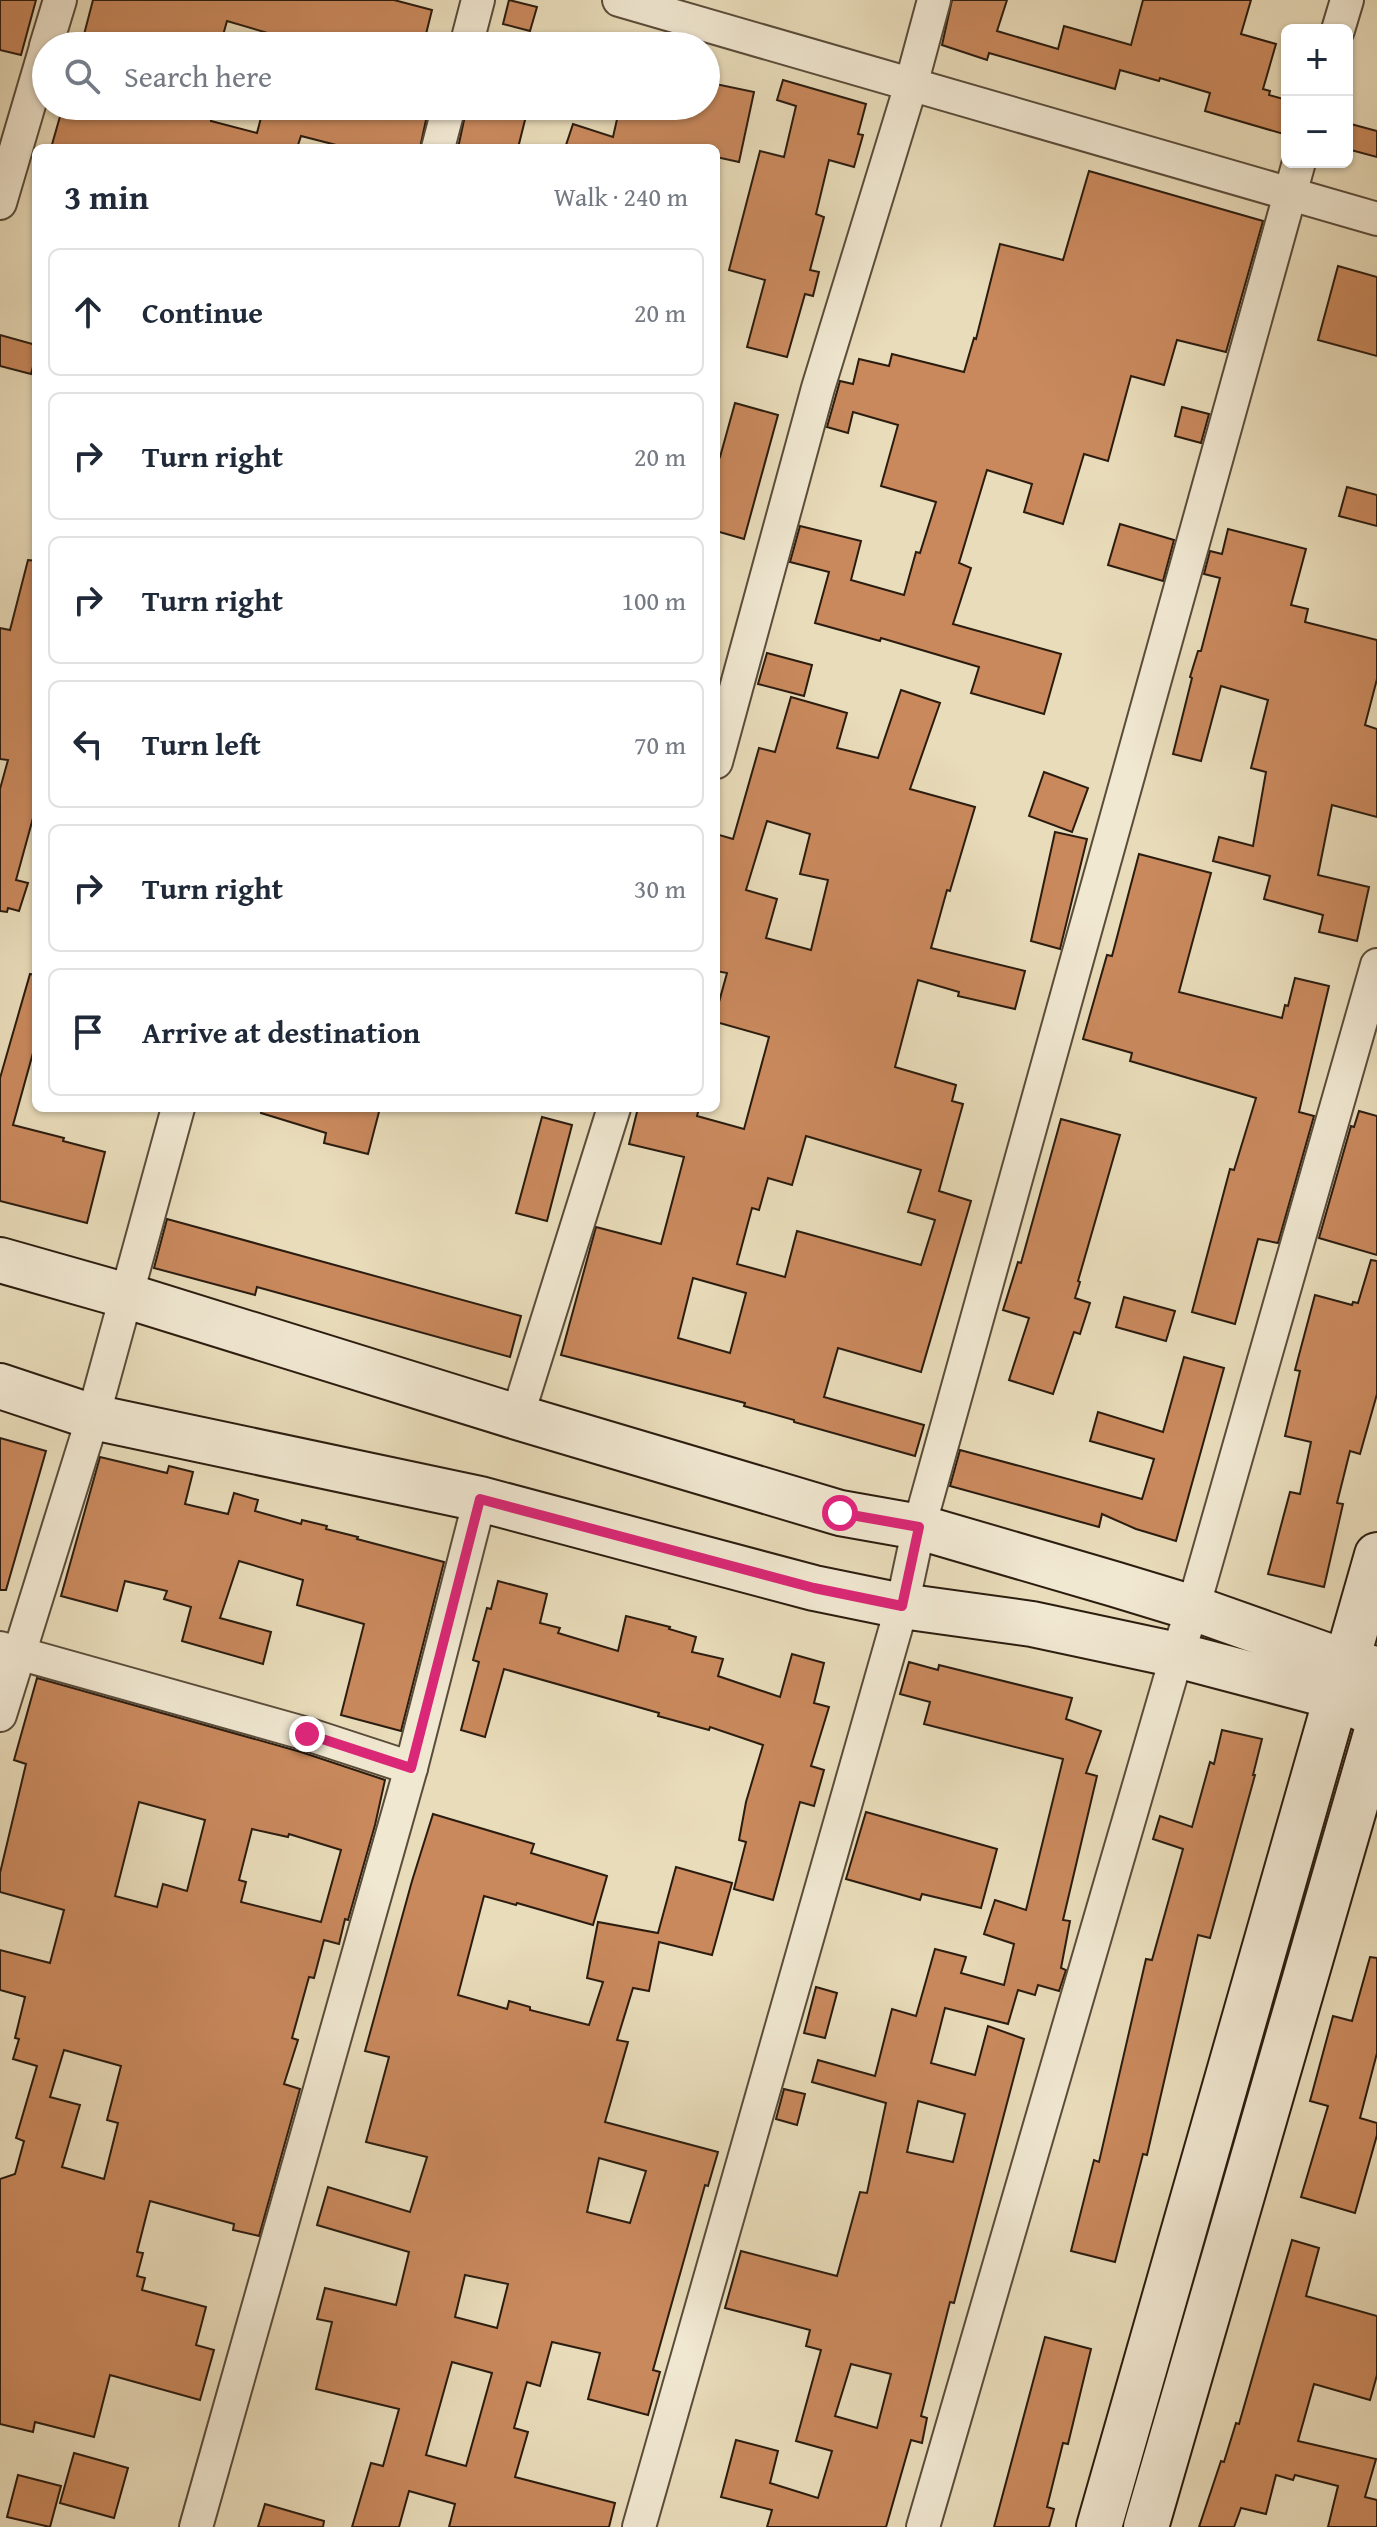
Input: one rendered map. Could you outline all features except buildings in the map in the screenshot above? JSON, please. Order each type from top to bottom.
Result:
[{"type":"street","points":[[50,32],[60,0]]},
{"type":"street","points":[[470,32],[478,0]]},
{"type":"street","points":[[619,0],[1377,219]]},
{"type":"street","points":[[720,747],[818,388],[934,0]]},
{"type":"street","points":[[1340,24],[1347,0]]},
{"type":"street","points":[[0,203],[32,94]]},
{"type":"street","points":[[439,144],[445,120]]},
{"type":"street","points":[[639,2527],[902,1606],[919,1527],[1297,168]]},
{"type":"street","points":[[923,2527],[1193,1608],[1377,965]]},
{"type":"street","points":[[0,1715],[9,1651],[93,1417],[177,1112]]},
{"type":"street","points":[[517,1417],[613,1112]]},
{"type":"street","points":[[0,1260],[840,1513],[919,1527],[1193,1608],[1353,1676],[1377,1715]]},
{"type":"street","points":[[0,1386],[93,1417],[480,1499],[814,1588],[902,1606],[1032,1624],[1177,1655],[1353,1676]]},
{"type":"street","points":[[196,2527],[411,1768],[480,1499]]},
{"type":"street","points":[[1099,2527],[1353,1676],[1377,1555]]},
{"type":"street","points":[[9,1651],[307,1734],[411,1768]]},
{"type":"street","points":[[1146,2527],[1377,1730]]},
{"type":"route","points":[[307,1734],[411,1768],[480,1499],[814,1588],[902,1606],[919,1527],[840,1513]]}]
